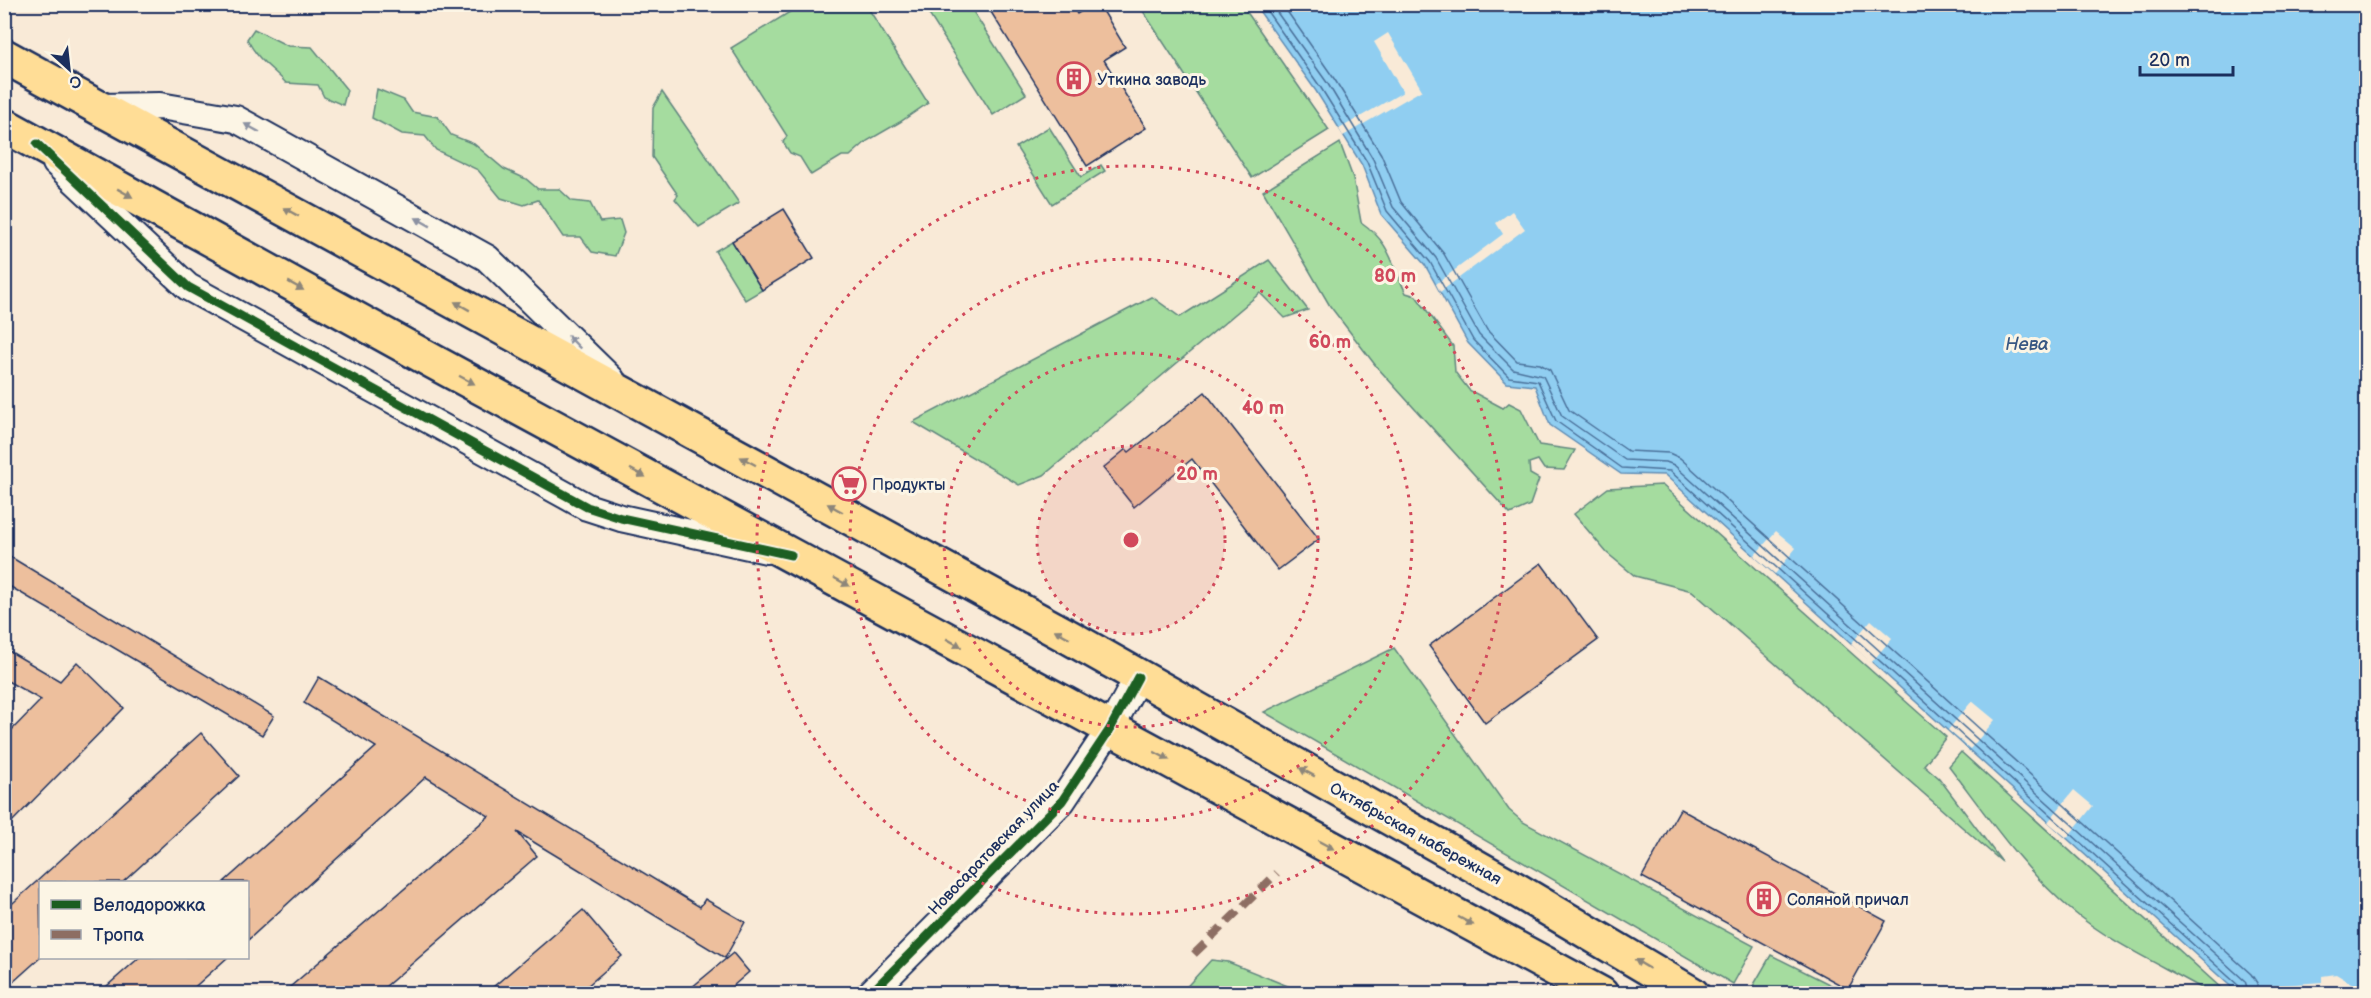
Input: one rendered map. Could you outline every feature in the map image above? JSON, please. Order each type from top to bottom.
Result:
[{"type":"main road","name":"Октябрьская набережная","points":[[4,56],[630,399],[800,489],[1505,883],[1692,993]]},
{"type":"main road","points":[[4,125],[1110,729],[1601,993]]},
{"type":"street","points":[[100,107],[160,106],[236,120],[487,258],[630,399]]},
{"type":"street","points":[[37,144],[188,287],[587,507],[621,518],[791,555]]},
{"type":"street","name":"Новосаратовская улица","points":[[870,993],[1062,801],[1110,729],[1138,677]]},
{"type":"green space","points":[[801,5],[873,5],[868,8],[928,103],[867,141],[850,156],[842,156],[811,175],[800,157],[790,153],[783,142],[787,136],[731,48]]},
{"type":"green space","points":[[923,5],[969,5],[1026,94],[993,115]]},
{"type":"green space","points":[[1139,5],[1242,5],[1329,130],[1252,178]]},
{"type":"green space","points":[[254,29],[288,46],[312,47],[347,90],[343,105],[324,97],[318,85],[286,83],[251,47],[247,39]]},
{"type":"green space","points":[[377,89],[404,100],[412,112],[438,117],[451,135],[474,144],[504,169],[526,179],[538,189],[559,189],[572,201],[590,203],[600,222],[620,220],[624,233],[615,256],[592,252],[581,237],[563,237],[538,200],[524,205],[501,198],[478,170],[436,150],[425,136],[402,134],[372,118]]},
{"type":"green space","points":[[662,92],[739,203],[699,227],[675,199],[678,195],[652,157],[653,108]]},
{"type":"green space","points":[[1049,127],[1081,177],[1101,165],[1105,171],[1052,204],[1016,147]]},
{"type":"green space","points":[[1340,143],[1353,178],[1361,222],[1379,238],[1389,254],[1406,293],[1416,296],[1453,346],[1455,372],[1469,390],[1503,408],[1509,403],[1521,409],[1539,445],[1575,450],[1564,470],[1544,469],[1538,460],[1529,463],[1530,474],[1539,479],[1530,505],[1510,514],[1376,366],[1330,306],[1263,191]]},
{"type":"green space","points":[[732,241],[762,290],[745,300],[715,251]]},
{"type":"green space","points":[[1269,260],[1308,310],[1285,318],[1260,293],[1044,475],[1019,485],[913,422],[1152,297],[1180,317]]},
{"type":"green space","points":[[1662,485],[1946,737],[1924,765],[1939,778],[2002,862],[1692,591],[1635,576],[1607,553],[1574,514],[1608,488]]},
{"type":"green space","points":[[1394,648],[1509,810],[1523,822],[1754,946],[1733,984],[1264,712]]},
{"type":"green space","points":[[1961,752],[2222,989],[2203,989],[2101,932],[2070,909],[2021,859],[1949,766]]},
{"type":"green space","points":[[1771,955],[1847,993],[1749,993]]},
{"type":"green space","points":[[1211,960],[1228,962],[1290,987],[1297,993],[1181,993]]},
{"type":"water","name":"Нева","points":[[1255,5],[2366,5],[2366,993],[2238,993],[1665,475],[1621,474],[1550,425],[1535,386],[1507,383],[1468,343],[1425,265],[1381,214],[1362,165],[1316,91]]},
{"type":"pier","points":[[1388,33],[1422,90],[1343,136],[1339,129],[1403,92],[1374,42]]},
{"type":"pier","points":[[1512,211],[1525,229],[1440,292],[1436,284],[1503,234],[1496,223]]},
{"type":"pier","points":[[1776,531],[1796,548],[1775,574],[1754,556]]},
{"type":"pier","points":[[1871,620],[1892,638],[1871,663],[1851,644]]},
{"type":"pier","points":[[1972,701],[1995,720],[1970,749],[1948,730]]},
{"type":"pier","points":[[2074,790],[2093,806],[2067,838],[2048,822]]},
{"type":"pier","points":[[2336,974],[2356,986],[2352,992],[2354,993],[2234,994],[2229,989],[2322,982],[2322,976]]},
{"type":"building","name":"Уткина заводь","points":[[986,4],[1071,4],[1077,14],[1093,4],[1099,4],[1125,47],[1104,60],[1146,128],[1087,166]]},
{"type":"building","points":[[784,209],[814,258],[762,290],[732,241]]},
{"type":"building","points":[[1205,392],[1319,539],[1278,570],[1192,459],[1134,507],[1103,468],[1126,449],[1129,452]]},
{"type":"building","points":[[4,553],[274,716],[262,735],[4,583]]},
{"type":"building","points":[[1541,563],[1598,640],[1485,723],[1429,646]]},
{"type":"building","points":[[4,648],[60,681],[77,662],[124,708],[4,830],[4,738],[41,700],[4,679]]},
{"type":"building","points":[[319,677],[700,907],[705,899],[745,922],[725,958],[517,832],[537,856],[378,993],[283,993],[489,816],[426,777],[249,939],[249,881],[225,881],[376,747],[304,703]]},
{"type":"building","points":[[201,733],[239,776],[124,881],[39,881],[39,959],[4,990],[4,911]]},
{"type":"building","name":"Соляной причал","points":[[1680,809],[1886,921],[1848,989],[1642,877]]},
{"type":"building","points":[[583,910],[622,956],[579,993],[486,993]]},
{"type":"building","points":[[733,953],[749,972],[725,993],[685,993]]},
{"type":"building","points":[[138,959],[226,959],[188,993],[99,993]]},
{"type":"marked path","points":[[1194,954],[1277,873]]},
{"type":"cycle path","points":[[37,144],[188,287],[587,507],[621,518],[791,555]]},
{"type":"cycle path","points":[[870,994],[1062,801],[1110,729],[1138,677]]},
{"type":"place","name":"Уткина заводь","points":[[1074,79]]},
{"type":"place","name":"Продукты","points":[[849,484]]},
{"type":"place","name":"Соляной причал","points":[[1764,899]]}]
